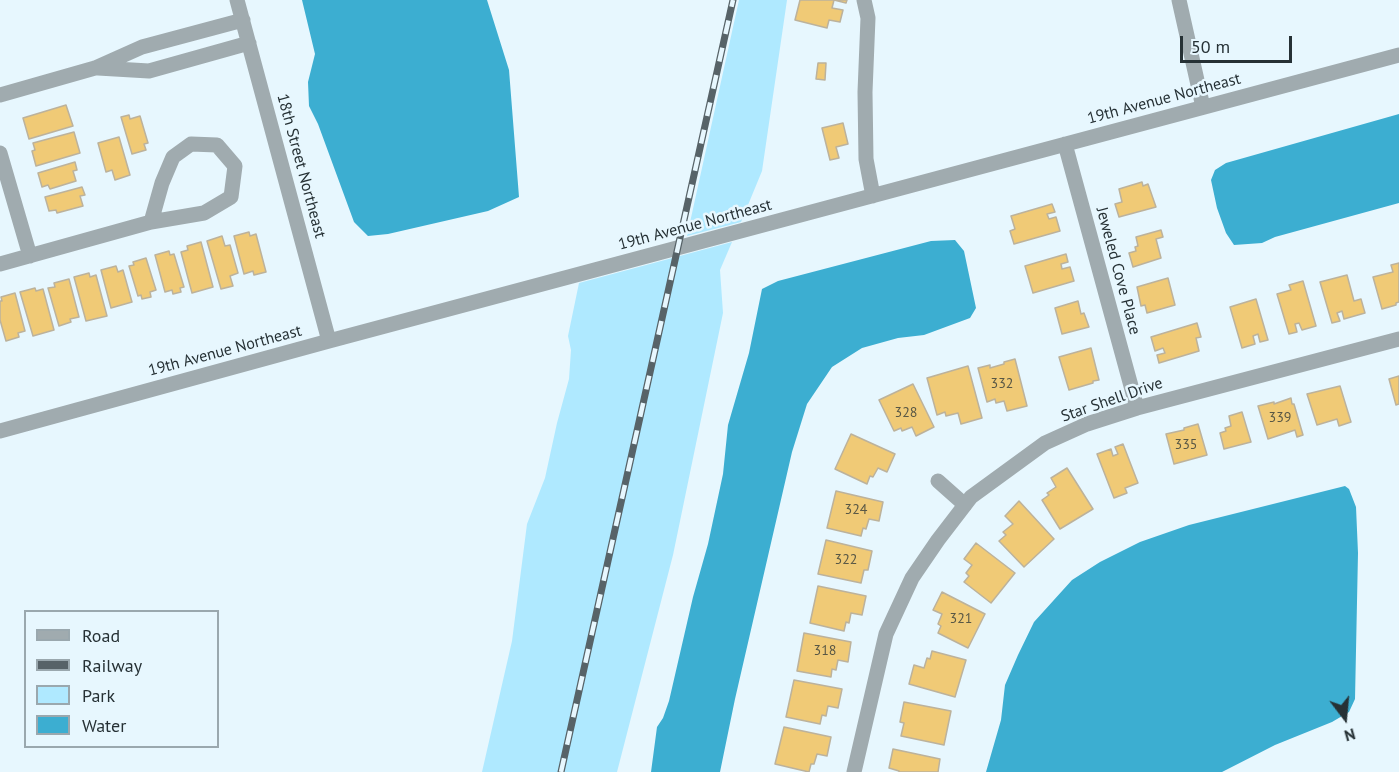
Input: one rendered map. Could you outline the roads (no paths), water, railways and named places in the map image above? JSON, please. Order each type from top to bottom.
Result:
[{"type":"street","name":"18th Street Northeast","points":[[237,0],[329,341]]},
{"type":"street","points":[[864,0],[868,18],[865,92],[867,159],[873,196]]},
{"type":"street","points":[[1179,0],[1203,107]]},
{"type":"street","points":[[0,95],[95,68],[142,47],[243,20]]},
{"type":"street","points":[[164,41],[172,65]]},
{"type":"street","points":[[95,68],[149,71],[249,43]]},
{"type":"street","name":"19th Avenue Northeast","points":[[0,431],[1399,55]]},
{"type":"street","points":[[0,264],[151,222],[204,213],[231,197],[234,166],[217,145],[191,144],[173,157],[162,183],[151,222]]},
{"type":"street","name":"Jeweled Cove Place","points":[[1065,144],[1137,408]]},
{"type":"street","points":[[0,153],[30,256]]},
{"type":"street","name":"Star Shell Drive","points":[[854,772],[886,634],[912,578],[971,497],[1045,443],[1087,424],[1137,408],[1399,339]]},
{"type":"street","points":[[938,482],[965,505]]},
{"type":"water","points":[[302,0],[487,0],[509,70],[519,197],[488,211],[388,234],[368,236],[354,222],[318,124],[309,106],[308,82],[315,54]]},
{"type":"water","points":[[1399,114],[1399,203],[1275,237],[1262,243],[1234,245],[1226,233],[1217,208],[1211,180],[1215,170],[1226,163]]},
{"type":"water","points":[[955,240],[964,251],[976,308],[970,318],[924,335],[898,338],[862,348],[832,367],[807,404],[792,452],[720,772],[651,772],[657,727],[669,701],[708,544],[723,474],[728,425],[749,353],[762,289],[778,281],[931,241]]},
{"type":"water","points":[[1345,486],[1349,489],[1356,507],[1358,553],[1355,699],[1349,712],[1222,772],[986,772],[1001,720],[1005,685],[1018,655],[1034,622],[1072,580],[1100,562],[1140,542],[1189,525]]},
{"type":"railway","points":[[561,772],[733,0]]}]
